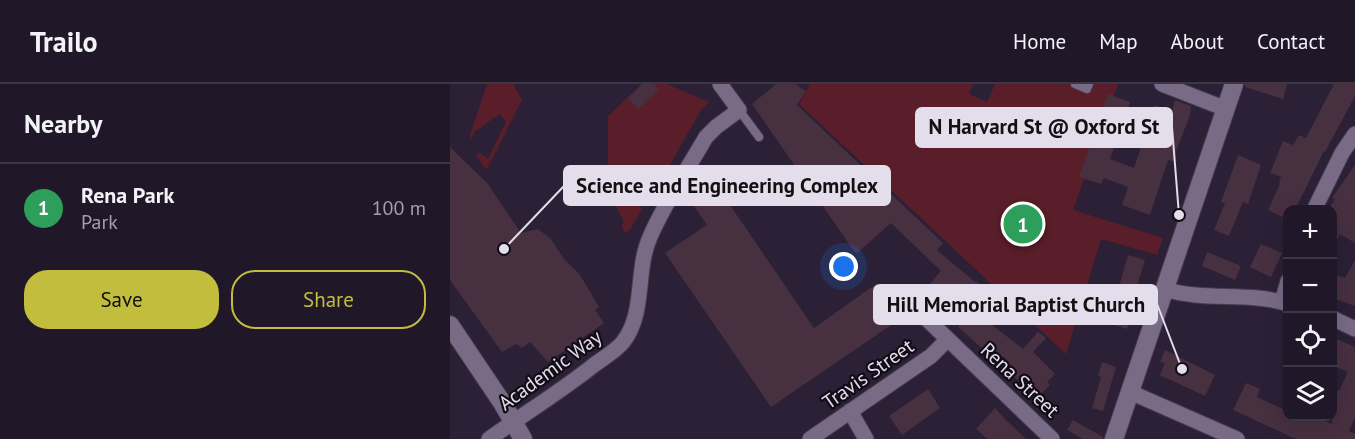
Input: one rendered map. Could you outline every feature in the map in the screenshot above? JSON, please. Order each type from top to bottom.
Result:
[{"type":"main road","points":[[1114,439],[1234,84]]},
{"type":"main road","points":[[450,325],[503,404],[523,439]]},
{"type":"street","points":[[720,84],[739,110]]},
{"type":"street","points":[[1162,84],[1226,109]]},
{"type":"street","name":"Academic Way","points":[[489,439],[622,344],[629,332],[639,299],[643,256],[650,237],[706,137],[739,110]]},
{"type":"street","points":[[1316,205],[1342,153],[1355,134]]},
{"type":"street","points":[[1165,289],[1181,295],[1283,303]]},
{"type":"street","name":"Rena Street","points":[[908,301],[1052,439]]},
{"type":"street","points":[[1337,320],[1355,329]]},
{"type":"street","name":"Travis Street","points":[[810,439],[931,356],[947,340]]},
{"type":"street","points":[[1130,392],[1237,439]]},
{"type":"street","points":[[850,411],[866,439]]},
{"type":"lane","points":[[1075,84],[1087,89],[1089,84]]},
{"type":"lane","points":[[739,110],[759,137]]},
{"type":"shaded area","points":[[487,84],[513,84],[522,100],[487,169],[476,155],[480,153],[488,159],[506,122],[500,114],[474,132],[472,140],[470,135]]},
{"type":"shaded area","points":[[642,84],[667,84],[709,102],[701,110],[649,202],[608,164],[608,116]]},
{"type":"shaded area","points":[[810,84],[973,84],[969,94],[987,102],[995,84],[1118,84],[1073,210],[1163,238],[1157,255],[1101,239],[1066,354],[799,104]]},
{"type":"shaded area","points":[[612,177],[642,209],[630,230],[625,233],[621,225],[624,223],[604,180]]},
{"type":"building","points":[[642,84],[653,84],[659,89],[638,109],[628,98]]},
{"type":"building","points":[[776,84],[795,84],[806,91],[797,105],[943,243],[937,250],[985,289],[969,307],[1023,349],[1038,332],[1046,338],[1033,352],[1055,374],[1047,382],[1050,385],[1042,393],[1027,388],[958,327],[963,321],[946,306],[949,303],[929,285],[941,271],[891,223],[856,254],[752,104]]},
{"type":"building","points":[[1245,84],[1287,84],[1283,99],[1245,87]]},
{"type":"building","points":[[1334,84],[1355,84],[1355,96],[1297,205],[1283,205],[1283,217],[1268,210],[1281,177],[1270,173],[1283,141],[1293,145],[1299,135],[1306,138]]},
{"type":"building","points":[[1108,94],[1130,102],[1128,108],[1152,117],[1154,105],[1172,111],[1175,100],[1191,106],[1175,162],[1168,160],[1150,215],[1122,205],[1128,187],[1104,178],[1101,184],[1079,177]],"holes":[[[1120,130],[1144,138],[1134,168],[1110,159]]]},
{"type":"building","points":[[450,147],[487,183],[521,233],[538,229],[551,239],[564,259],[580,275],[599,307],[595,310],[604,323],[548,362],[530,342],[522,348],[516,344],[502,352],[450,280]]},
{"type":"building","points":[[1238,155],[1261,165],[1248,204],[1243,202],[1229,236],[1214,230],[1225,203],[1221,202]]},
{"type":"building","points":[[1355,165],[1355,243],[1340,234],[1337,240],[1337,205],[1331,205],[1335,199],[1332,198]]},
{"type":"building","points":[[719,189],[814,328],[876,284],[900,319],[771,407],[665,253],[707,225],[694,206]]},
{"type":"building","points":[[1261,244],[1282,253],[1271,277],[1250,267]]},
{"type":"building","points":[[1207,252],[1241,266],[1235,280],[1202,266]]},
{"type":"building","points":[[1128,255],[1145,260],[1132,302],[1135,303],[1127,329],[1109,323]]},
{"type":"building","points":[[1355,260],[1355,306],[1337,300],[1337,276],[1345,278]]},
{"type":"building","points":[[1337,339],[1355,347],[1355,417],[1349,431],[1355,434],[1355,439],[1296,439],[1233,410],[1246,383],[1260,389],[1257,397],[1283,409],[1283,421],[1325,421],[1332,424],[1332,421],[1337,421],[1337,390],[1339,391],[1348,372],[1337,367]]},
{"type":"building","points":[[1165,350],[1215,375],[1205,396],[1160,375],[1165,363],[1160,362]]},
{"type":"building","points":[[1102,362],[1116,367],[1103,411],[1092,408],[1101,377],[1098,376]]},
{"type":"building","points":[[928,389],[940,408],[902,435],[889,416]]},
{"type":"building","points":[[995,408],[1026,439],[987,439],[976,429]]},
{"type":"building","points":[[1073,420],[1103,439],[1083,439],[1067,430]]},
{"type":"place","name":"N Harvard St @ Oxford St","points":[[1179,215]]},
{"type":"place","name":"Rena Park","points":[[1023,224]]},
{"type":"place","name":"Science and Engineering Complex","points":[[504,249]]},
{"type":"place","name":"Hill Memorial Baptist Church","points":[[1182,369]]}]
